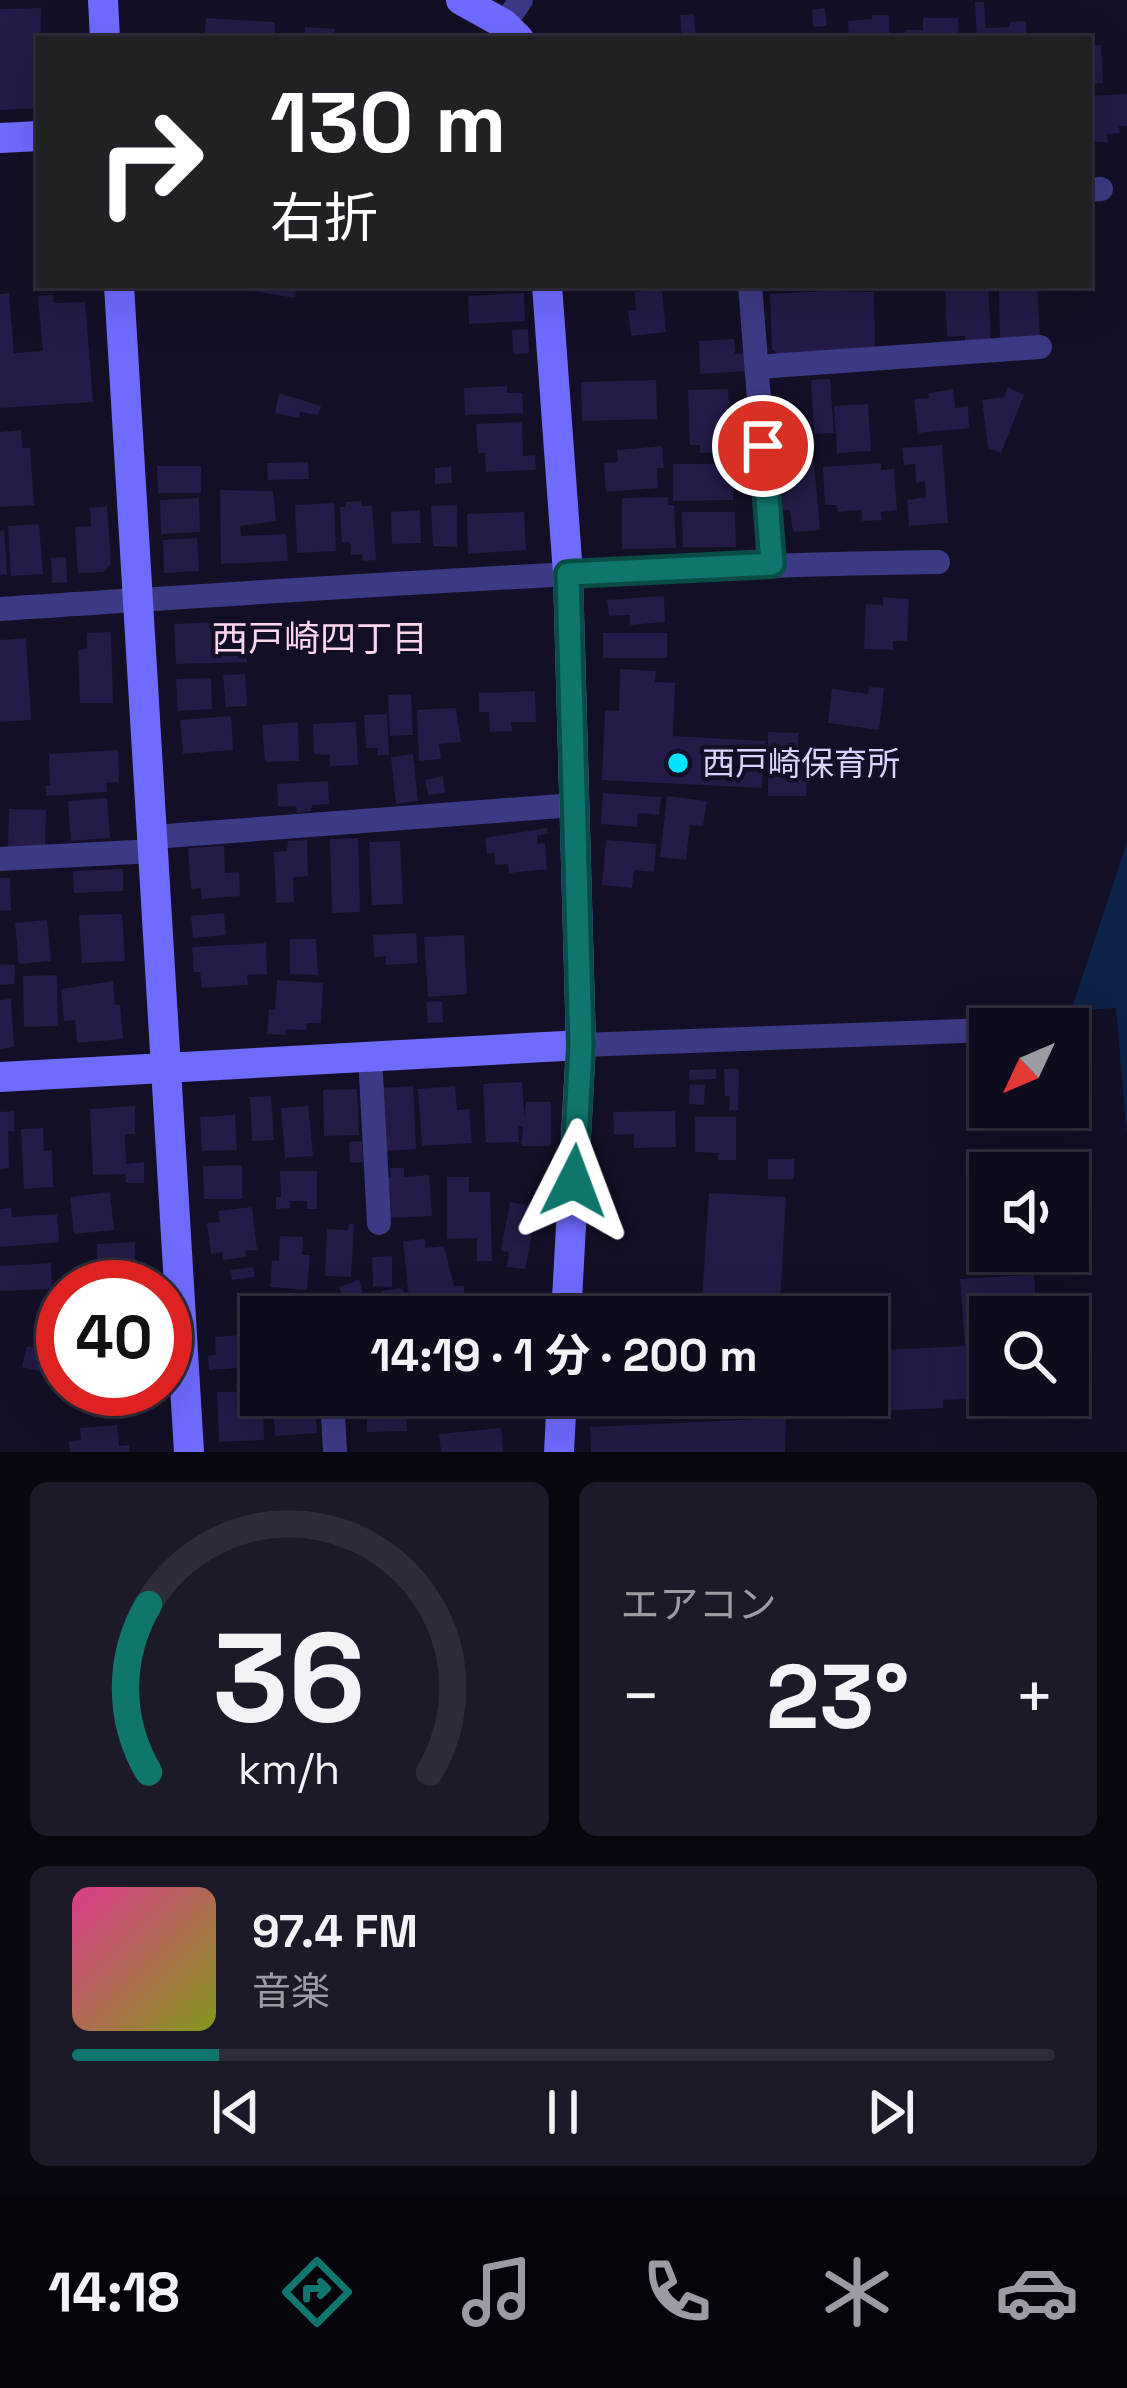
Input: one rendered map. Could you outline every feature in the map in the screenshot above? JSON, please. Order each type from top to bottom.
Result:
[{"type":"street","points":[[103,0],[105,36]]},
{"type":"street","points":[[461,0],[515,21]]},
{"type":"street","points":[[0,138],[36,136]]},
{"type":"street","points":[[119,288],[189,1452]]},
{"type":"street","points":[[548,288],[568,574],[581,1045],[567,1296]]},
{"type":"street","points":[[750,288],[772,564]]},
{"type":"street","points":[[757,367],[1040,347]]},
{"type":"street","points":[[0,609],[568,574],[938,562]]},
{"type":"street","points":[[0,859],[574,805]]},
{"type":"street","points":[[0,1077],[581,1045],[969,1031]]},
{"type":"street","points":[[370,1056],[379,1223]]},
{"type":"street","points":[[333,1416],[335,1452]]},
{"type":"street","points":[[559,1452],[561,1416]]},
{"type":"water","points":[[1127,842],[1127,1136],[1116,1008],[1072,1008]]},
{"type":"building","points":[[975,2],[984,2],[986,28],[1026,21],[1026,36],[977,36]]},
{"type":"building","points":[[41,8],[36,108],[0,110],[0,9]]},
{"type":"building","points":[[825,8],[827,26],[813,27],[812,10]]},
{"type":"building","points":[[694,14],[696,36],[682,36],[680,15]]},
{"type":"building","points":[[872,15],[889,15],[890,36],[849,36],[848,21],[872,19]]},
{"type":"building","points":[[206,18],[275,22],[274,36],[204,36]]},
{"type":"building","points":[[923,18],[958,18],[959,36],[905,36],[905,30],[923,30]]},
{"type":"building","points":[[305,27],[335,29],[334,36],[304,36]]},
{"type":"building","points":[[1101,45],[1103,83],[1092,83],[1092,46]]},
{"type":"building","points":[[1127,94],[1127,126],[1119,126],[1120,133],[1107,134],[1108,142],[1092,142],[1092,96]]},
{"type":"building","points":[[252,288],[297,288],[295,298]]},
{"type":"building","points":[[945,288],[988,288],[991,341],[947,337]]},
{"type":"building","points":[[1037,288],[1040,338],[1000,339],[999,289]]},
{"type":"building","points":[[662,289],[666,332],[631,336],[628,311],[636,310],[635,292]]},
{"type":"building","points":[[874,292],[875,350],[780,356],[772,349],[770,294]]},
{"type":"building","points":[[9,293],[14,353],[43,351],[38,296],[53,295],[54,303],[85,302],[93,402],[0,408],[0,294]]},
{"type":"building","points":[[524,293],[525,321],[469,324],[468,296]]},
{"type":"building","points":[[528,329],[529,353],[513,354],[512,330]]},
{"type":"building","points":[[734,339],[735,354],[745,353],[746,371],[700,374],[699,341]]},
{"type":"building","points":[[830,379],[834,433],[814,434],[811,380]]},
{"type":"building","points":[[656,380],[657,419],[582,421],[581,382]]},
{"type":"building","points":[[507,386],[507,393],[522,393],[523,413],[465,415],[464,388]]},
{"type":"building","points":[[1008,387],[1024,395],[1001,453],[988,448],[982,400],[1004,397]]},
{"type":"building","points":[[728,389],[730,444],[716,444],[716,452],[700,453],[700,445],[690,445],[688,390]]},
{"type":"building","points":[[953,389],[955,408],[968,406],[969,428],[918,433],[914,399]]},
{"type":"building","points":[[279,393],[321,406],[318,415],[300,412],[299,418],[275,413]]},
{"type":"building","points":[[868,404],[871,451],[837,453],[834,406]]},
{"type":"building","points":[[522,422],[523,456],[535,455],[536,470],[486,472],[485,453],[478,453],[476,424]]},
{"type":"building","points":[[21,430],[22,448],[30,448],[34,505],[0,507],[0,432]]},
{"type":"building","points":[[942,445],[948,523],[909,526],[907,500],[926,497],[925,481],[916,483],[915,464],[904,465],[902,448]]},
{"type":"building","points":[[662,446],[664,468],[657,468],[658,488],[606,492],[604,463],[618,462],[617,450]]},
{"type":"building","points":[[308,462],[309,479],[268,480],[267,463]]},
{"type":"building","points":[[814,462],[820,530],[793,532],[790,510],[783,510],[782,463]]},
{"type":"building","points":[[881,463],[881,470],[894,469],[897,510],[881,512],[882,520],[862,521],[861,510],[838,512],[837,505],[825,505],[823,467]]},
{"type":"building","points":[[673,464],[734,464],[733,500],[673,501]]},
{"type":"building","points":[[157,466],[201,466],[201,493],[158,493]]},
{"type":"building","points":[[451,467],[452,483],[435,484],[435,468]]},
{"type":"building","points":[[220,490],[273,491],[276,521],[240,526],[241,536],[286,534],[288,561],[221,564]]},
{"type":"building","points":[[668,497],[668,505],[674,505],[676,548],[622,549],[622,498]]},
{"type":"building","points":[[199,498],[200,532],[161,534],[160,500]]},
{"type":"building","points":[[361,501],[361,506],[372,506],[376,560],[351,555],[350,542],[342,543],[340,507]]},
{"type":"building","points":[[334,503],[336,551],[297,553],[295,505]]},
{"type":"building","points":[[457,505],[457,547],[433,546],[431,506]]},
{"type":"building","points":[[107,506],[111,564],[104,572],[78,573],[75,527],[91,526],[90,508]]},
{"type":"building","points":[[420,510],[421,543],[392,544],[391,512]]},
{"type":"building","points":[[524,512],[526,550],[468,554],[467,514]]},
{"type":"building","points":[[682,512],[735,512],[736,547],[683,547]]},
{"type":"building","points":[[39,524],[43,574],[11,576],[8,526]]},
{"type":"building","points":[[4,530],[7,574],[0,575],[0,531]]},
{"type":"building","points":[[197,538],[199,571],[164,573],[163,540]]},
{"type":"building","points":[[66,557],[67,582],[52,583],[51,558]]},
{"type":"building","points":[[664,596],[665,622],[630,625],[630,615],[609,616],[607,600]]},
{"type":"building","points":[[883,597],[909,599],[907,641],[893,641],[893,650],[864,649],[866,604],[883,605]]},
{"type":"building","points":[[239,621],[239,636],[246,636],[247,662],[176,664],[174,624]]},
{"type":"building","points":[[111,632],[113,703],[80,703],[78,650],[87,649],[87,633]]},
{"type":"building","points":[[603,633],[667,633],[667,658],[603,658]]},
{"type":"building","points":[[26,638],[31,720],[0,722],[0,640]]},
{"type":"building","points":[[620,669],[656,671],[655,682],[675,683],[673,736],[765,741],[762,788],[602,780],[605,710],[619,711]]},
{"type":"building","points":[[245,674],[247,706],[226,707],[223,675]]},
{"type":"building","points":[[211,678],[212,709],[178,711],[176,679]]},
{"type":"building","points":[[870,687],[884,688],[879,730],[828,723],[832,689],[868,694]]},
{"type":"building","points":[[535,691],[536,722],[511,722],[512,731],[490,732],[489,712],[479,712],[479,693]]},
{"type":"building","points":[[411,694],[413,735],[390,736],[388,695]]},
{"type":"building","points":[[456,708],[461,742],[439,744],[441,759],[419,761],[417,710]]},
{"type":"building","points":[[387,714],[389,755],[378,755],[378,748],[366,748],[364,715]]},
{"type":"building","points":[[231,716],[233,750],[183,754],[180,720]]},
{"type":"building","points":[[298,722],[299,761],[265,762],[262,725]]},
{"type":"building","points":[[356,722],[358,765],[330,766],[330,755],[314,754],[313,724]]},
{"type":"building","points":[[768,732],[798,733],[798,750],[807,750],[806,796],[768,796]]},
{"type":"building","points":[[118,750],[119,782],[106,783],[107,792],[46,796],[49,754]]},
{"type":"building","points":[[413,754],[418,801],[396,804],[391,757]]},
{"type":"building","points":[[443,776],[445,793],[428,795],[425,780]]},
{"type":"building","points":[[328,781],[329,804],[312,805],[311,811],[297,813],[296,806],[278,807],[277,784]]},
{"type":"building","points":[[603,793],[661,797],[659,815],[638,813],[637,827],[601,824]]},
{"type":"building","points":[[667,796],[707,801],[703,826],[690,825],[686,860],[660,857]]},
{"type":"building","points":[[107,798],[110,838],[71,841],[68,801]]},
{"type":"building","points":[[9,809],[46,810],[45,849],[8,847]]},
{"type":"building","points":[[547,828],[548,834],[537,835],[538,844],[545,843],[547,869],[509,873],[508,864],[495,865],[494,853],[487,854],[485,838]]},
{"type":"building","points":[[358,838],[360,912],[332,913],[330,839]]},
{"type":"building","points":[[307,840],[308,876],[293,877],[294,902],[276,903],[274,852],[287,851],[288,841]]},
{"type":"building","points":[[606,840],[656,844],[654,872],[634,870],[632,888],[602,885]]},
{"type":"building","points":[[400,841],[403,904],[372,905],[369,842]]},
{"type":"building","points":[[224,846],[225,873],[239,872],[240,896],[202,899],[201,888],[191,889],[188,848]]},
{"type":"building","points":[[123,869],[123,891],[74,893],[73,871]]},
{"type":"building","points":[[0,878],[10,878],[11,910],[0,911]]},
{"type":"building","points":[[224,913],[226,935],[193,938],[191,916]]},
{"type":"building","points":[[122,914],[125,961],[82,963],[79,915]]},
{"type":"building","points":[[47,920],[51,961],[19,964],[15,923]]},
{"type":"building","points":[[416,933],[418,963],[386,965],[386,956],[374,957],[373,935]]},
{"type":"building","points":[[464,935],[467,994],[428,997],[424,937]]},
{"type":"building","points":[[290,939],[316,939],[318,975],[290,974]]},
{"type":"building","points":[[266,943],[267,974],[247,975],[248,985],[202,988],[200,972],[194,972],[192,947]]},
{"type":"building","points":[[0,964],[15,965],[14,984],[0,985]]},
{"type":"building","points":[[57,975],[58,1026],[24,1027],[23,976]]},
{"type":"building","points":[[277,980],[323,983],[321,1023],[307,1023],[306,1030],[286,1029],[285,1035],[267,1034]]},
{"type":"building","points":[[113,981],[123,1039],[77,1043],[75,1020],[64,1021],[61,989]]},
{"type":"building","points":[[11,999],[14,1047],[0,1049],[0,1000]]},
{"type":"building","points":[[442,1001],[443,1022],[428,1023],[426,1002]]},
{"type":"building","points":[[716,1069],[716,1079],[689,1080],[689,1070]]},
{"type":"building","points":[[724,1069],[739,1069],[738,1111],[729,1110]]},
{"type":"building","points":[[522,1082],[525,1126],[518,1126],[519,1142],[486,1143],[483,1084]]},
{"type":"building","points":[[690,1084],[705,1085],[704,1105],[689,1104]]},
{"type":"building","points":[[413,1086],[416,1149],[384,1151],[380,1088]]},
{"type":"building","points":[[455,1086],[457,1110],[469,1109],[472,1143],[422,1146],[418,1089]]},
{"type":"building","points":[[357,1089],[359,1135],[324,1136],[323,1090]]},
{"type":"building","points":[[271,1096],[274,1140],[252,1141],[250,1097]]},
{"type":"building","points":[[526,1102],[551,1102],[551,1146],[521,1146]]},
{"type":"building","points":[[135,1106],[135,1134],[125,1134],[126,1164],[144,1162],[144,1183],[126,1183],[125,1174],[93,1175],[90,1109]]},
{"type":"building","points":[[308,1106],[313,1156],[285,1158],[281,1108]]},
{"type":"building","points":[[14,1111],[14,1131],[8,1131],[9,1168],[0,1169],[0,1112]]},
{"type":"building","points":[[675,1111],[676,1147],[634,1148],[634,1134],[614,1135],[613,1112]]},
{"type":"building","points":[[235,1115],[237,1150],[202,1151],[200,1117]]},
{"type":"building","points":[[695,1117],[736,1117],[736,1160],[695,1152]]},
{"type":"building","points":[[43,1128],[44,1151],[52,1150],[53,1187],[24,1189],[21,1129]]},
{"type":"building","points":[[362,1141],[363,1162],[350,1163],[349,1142]]},
{"type":"building","points":[[768,1159],[794,1159],[794,1179],[768,1179]]},
{"type":"building","points":[[242,1165],[242,1199],[204,1199],[203,1166]]},
{"type":"building","points":[[390,1168],[404,1168],[404,1177],[429,1175],[432,1216],[389,1218],[386,1177],[391,1177]]},
{"type":"building","points":[[280,1171],[317,1171],[317,1209],[307,1209],[307,1201],[290,1201],[290,1208],[276,1209],[276,1197],[281,1197]]},
{"type":"building","points":[[447,1177],[469,1177],[469,1192],[490,1192],[492,1261],[477,1261],[477,1238],[447,1239]]},
{"type":"building","points":[[110,1192],[114,1230],[74,1234],[70,1197]]},
{"type":"building","points":[[709,1193],[786,1197],[780,1296],[702,1296]]},
{"type":"building","points":[[510,1202],[537,1207],[525,1269],[507,1267],[509,1252],[501,1251]]},
{"type":"building","points":[[252,1207],[257,1250],[245,1251],[246,1257],[223,1260],[222,1252],[211,1254],[207,1223],[220,1222],[218,1211]]},
{"type":"building","points":[[11,1208],[12,1217],[57,1214],[59,1242],[0,1247],[0,1209]]},
{"type":"building","points":[[354,1224],[351,1277],[325,1276],[327,1229],[348,1230]]},
{"type":"building","points":[[280,1236],[303,1237],[302,1255],[310,1255],[307,1290],[270,1287],[272,1261],[279,1261]]},
{"type":"building","points":[[425,1239],[425,1248],[444,1246],[454,1286],[464,1286],[464,1296],[409,1296],[403,1241]]},
{"type":"building","points":[[135,1242],[135,1260],[97,1260],[97,1244]]},
{"type":"building","points":[[392,1256],[392,1287],[373,1286],[372,1257]]},
{"type":"building","points":[[36,1264],[36,1290],[0,1291],[0,1266]]},
{"type":"building","points":[[253,1267],[255,1277],[232,1280],[231,1270]]},
{"type":"building","points":[[1034,1275],[1036,1296],[969,1296],[969,1406],[967,1399],[943,1400],[943,1408],[888,1411],[888,1350],[965,1346],[960,1279]]},
{"type":"building","points":[[359,1280],[363,1292],[342,1296],[339,1287]]},
{"type":"building","points":[[403,1288],[404,1296],[381,1296],[381,1291]]},
{"type":"building","points":[[240,1335],[240,1368],[209,1370],[208,1356],[216,1355],[215,1337]]},
{"type":"building","points":[[27,1346],[36,1349],[36,1370],[22,1367]]},
{"type":"building","points":[[236,1384],[240,1384],[240,1416],[263,1416],[264,1440],[219,1442],[217,1392],[237,1392]]},
{"type":"building","points":[[274,1416],[316,1416],[317,1433],[275,1436]]},
{"type":"building","points":[[367,1416],[407,1416],[407,1431],[367,1432]]},
{"type":"building","points":[[786,1418],[785,1452],[591,1452],[590,1427]]},
{"type":"building","points":[[117,1425],[119,1446],[129,1445],[130,1452],[70,1452],[69,1441],[81,1440],[80,1428]]},
{"type":"building","points":[[501,1428],[503,1452],[441,1452],[439,1434]]},
{"type":"place","name":"西戸崎保育所","points":[[678,763]]},
{"type":"district","name":"西戸崎四丁目","points":[[320,638]]},
{"type":"route","points":[[574,1181],[581,1045],[568,574],[772,564],[763,446]]}]
